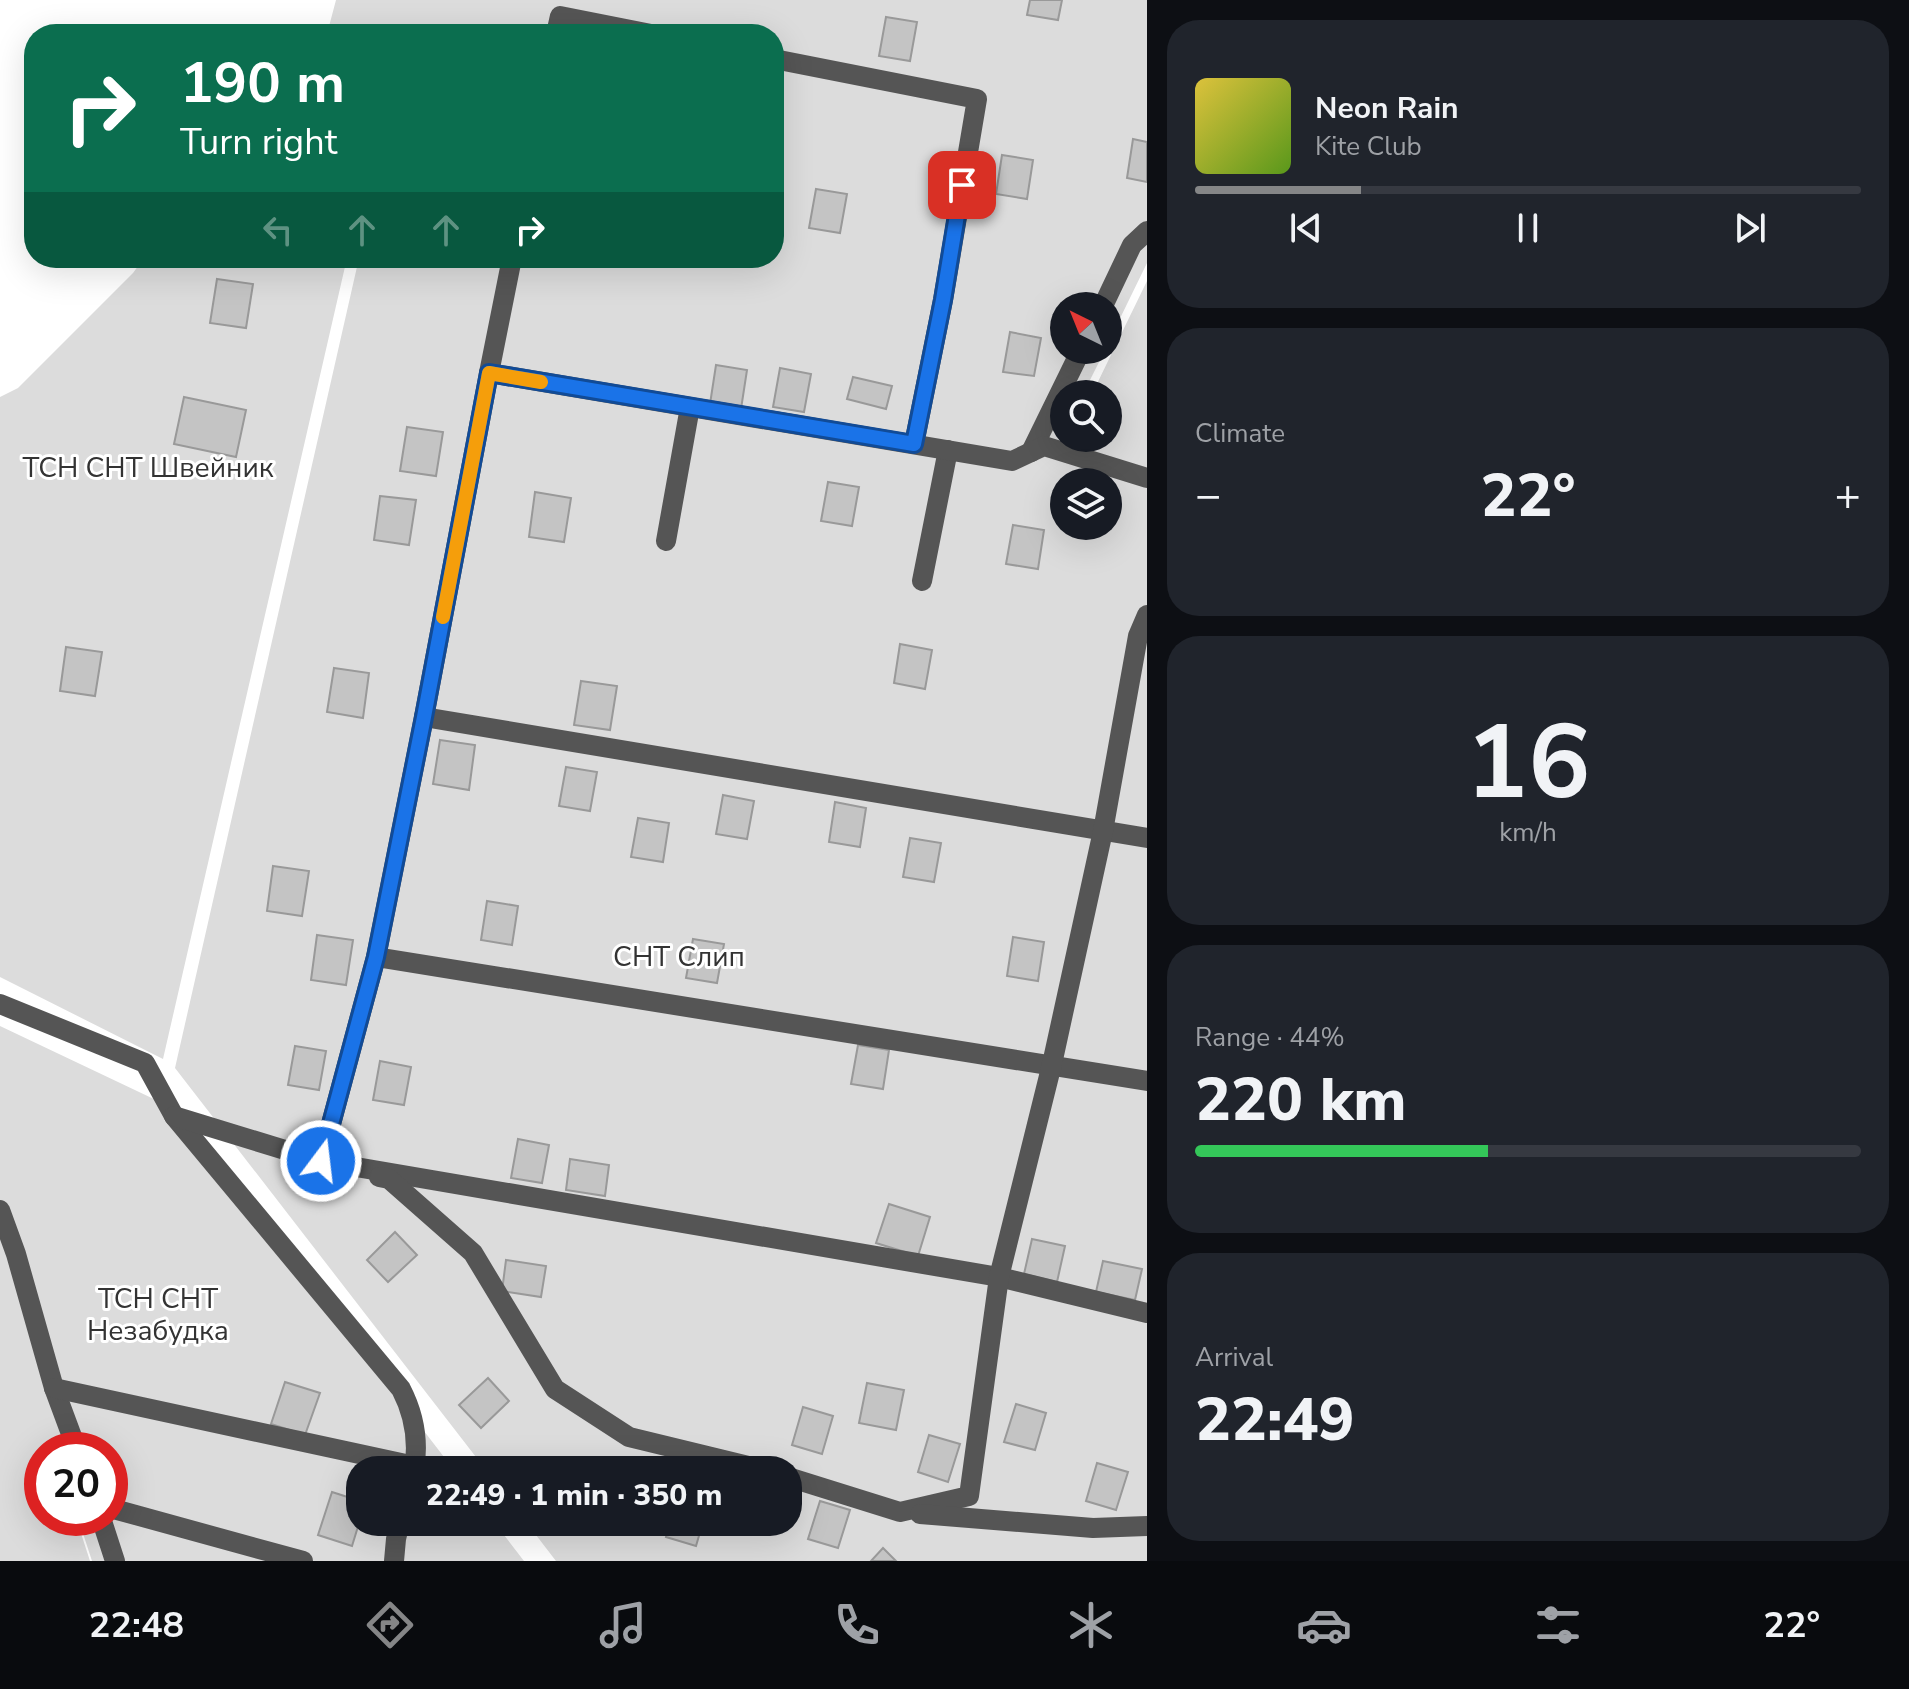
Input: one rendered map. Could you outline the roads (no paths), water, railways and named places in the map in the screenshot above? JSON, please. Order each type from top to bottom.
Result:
[{"type":"street","points":[[558,24],[560,16],[600,24]]},
{"type":"street","points":[[784,61],[977,99],[943,300],[914,444]]},
{"type":"street","points":[[1110,292],[1132,245],[1147,231]]},
{"type":"street","points":[[321,1161],[376,957],[510,268]]},
{"type":"street","points":[[1031,452],[1074,364]]},
{"type":"street","points":[[489,373],[1012,461],[1044,446],[1147,478]]},
{"type":"street","points":[[666,541],[690,407]]},
{"type":"street","points":[[922,581],[948,450]]},
{"type":"street","points":[[900,1512],[969,1496],[999,1277],[1052,1064],[1103,831],[1138,636],[1147,615]]},
{"type":"street","points":[[424,717],[1147,838]]},
{"type":"street","points":[[376,957],[1147,1081]]},
{"type":"street","points":[[0,1004],[145,1063],[174,1116],[401,1389],[411,1409],[414,1456]]},
{"type":"street","points":[[174,1116],[389,1179],[473,1253],[555,1389],[629,1437],[707,1456]]},
{"type":"street","points":[[321,1161],[999,1277],[1147,1313]]},
{"type":"street","points":[[0,1210],[70,1432]]},
{"type":"street","points":[[54,1388],[360,1456]]},
{"type":"street","points":[[802,1481],[900,1512],[1093,1528],[1147,1526]]},
{"type":"street","points":[[128,1513],[303,1561]]},
{"type":"street","points":[[107,1536],[115,1561]]},
{"type":"street","points":[[394,1561],[397,1536]]},
{"type":"park label","name":"ТСН СНТ Швейник","points":[[148,468]]},
{"type":"park label","name":"СНТ Слип","points":[[679,957]]},
{"type":"park label","name":"ТСН СНТ Незабудка","points":[[158,1315]]}]
